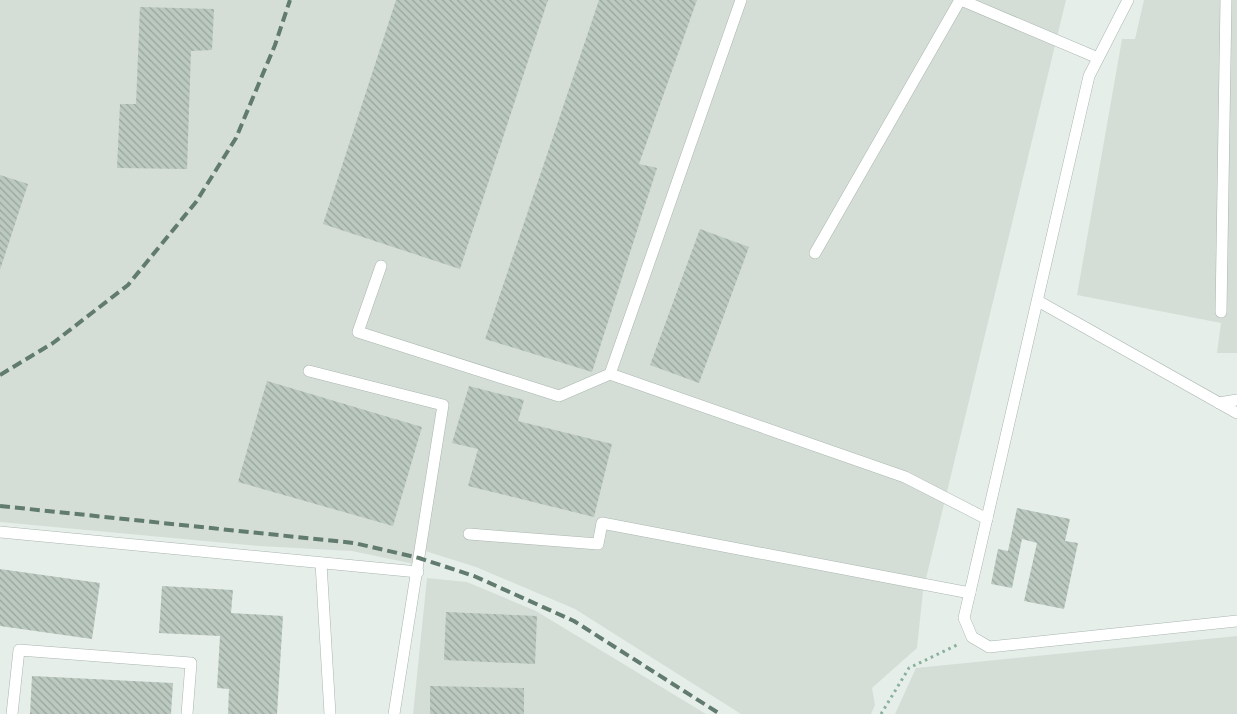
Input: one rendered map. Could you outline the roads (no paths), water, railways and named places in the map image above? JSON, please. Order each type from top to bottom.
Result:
[{"type":"lane","points":[[610,374],[741,0]]},
{"type":"lane","points":[[815,253],[960,0],[1098,58]]},
{"type":"lane","points":[[1128,0],[1089,76],[964,618],[972,637],[989,646],[1237,621]]},
{"type":"lane","points":[[1221,312],[1226,0]]},
{"type":"lane","points":[[381,266],[358,332],[558,396],[610,374],[905,477],[987,519]]},
{"type":"lane","points":[[1038,301],[1237,413]]},
{"type":"lane","points":[[308,371],[443,405],[394,714]]},
{"type":"lane","points":[[1219,403],[1237,400]]},
{"type":"lane","points":[[469,534],[598,544],[602,523],[970,593]]},
{"type":"lane","points":[[0,532],[418,572]]},
{"type":"lane","points":[[322,563],[330,714]]},
{"type":"lane","points":[[12,714],[19,650],[191,663],[187,714]]},
{"type":"railway","points":[[0,375],[53,343],[128,285],[196,202],[236,138],[275,45],[290,0]]},
{"type":"railway","points":[[0,506],[354,543],[419,558],[474,576],[574,621],[720,714]]}]
